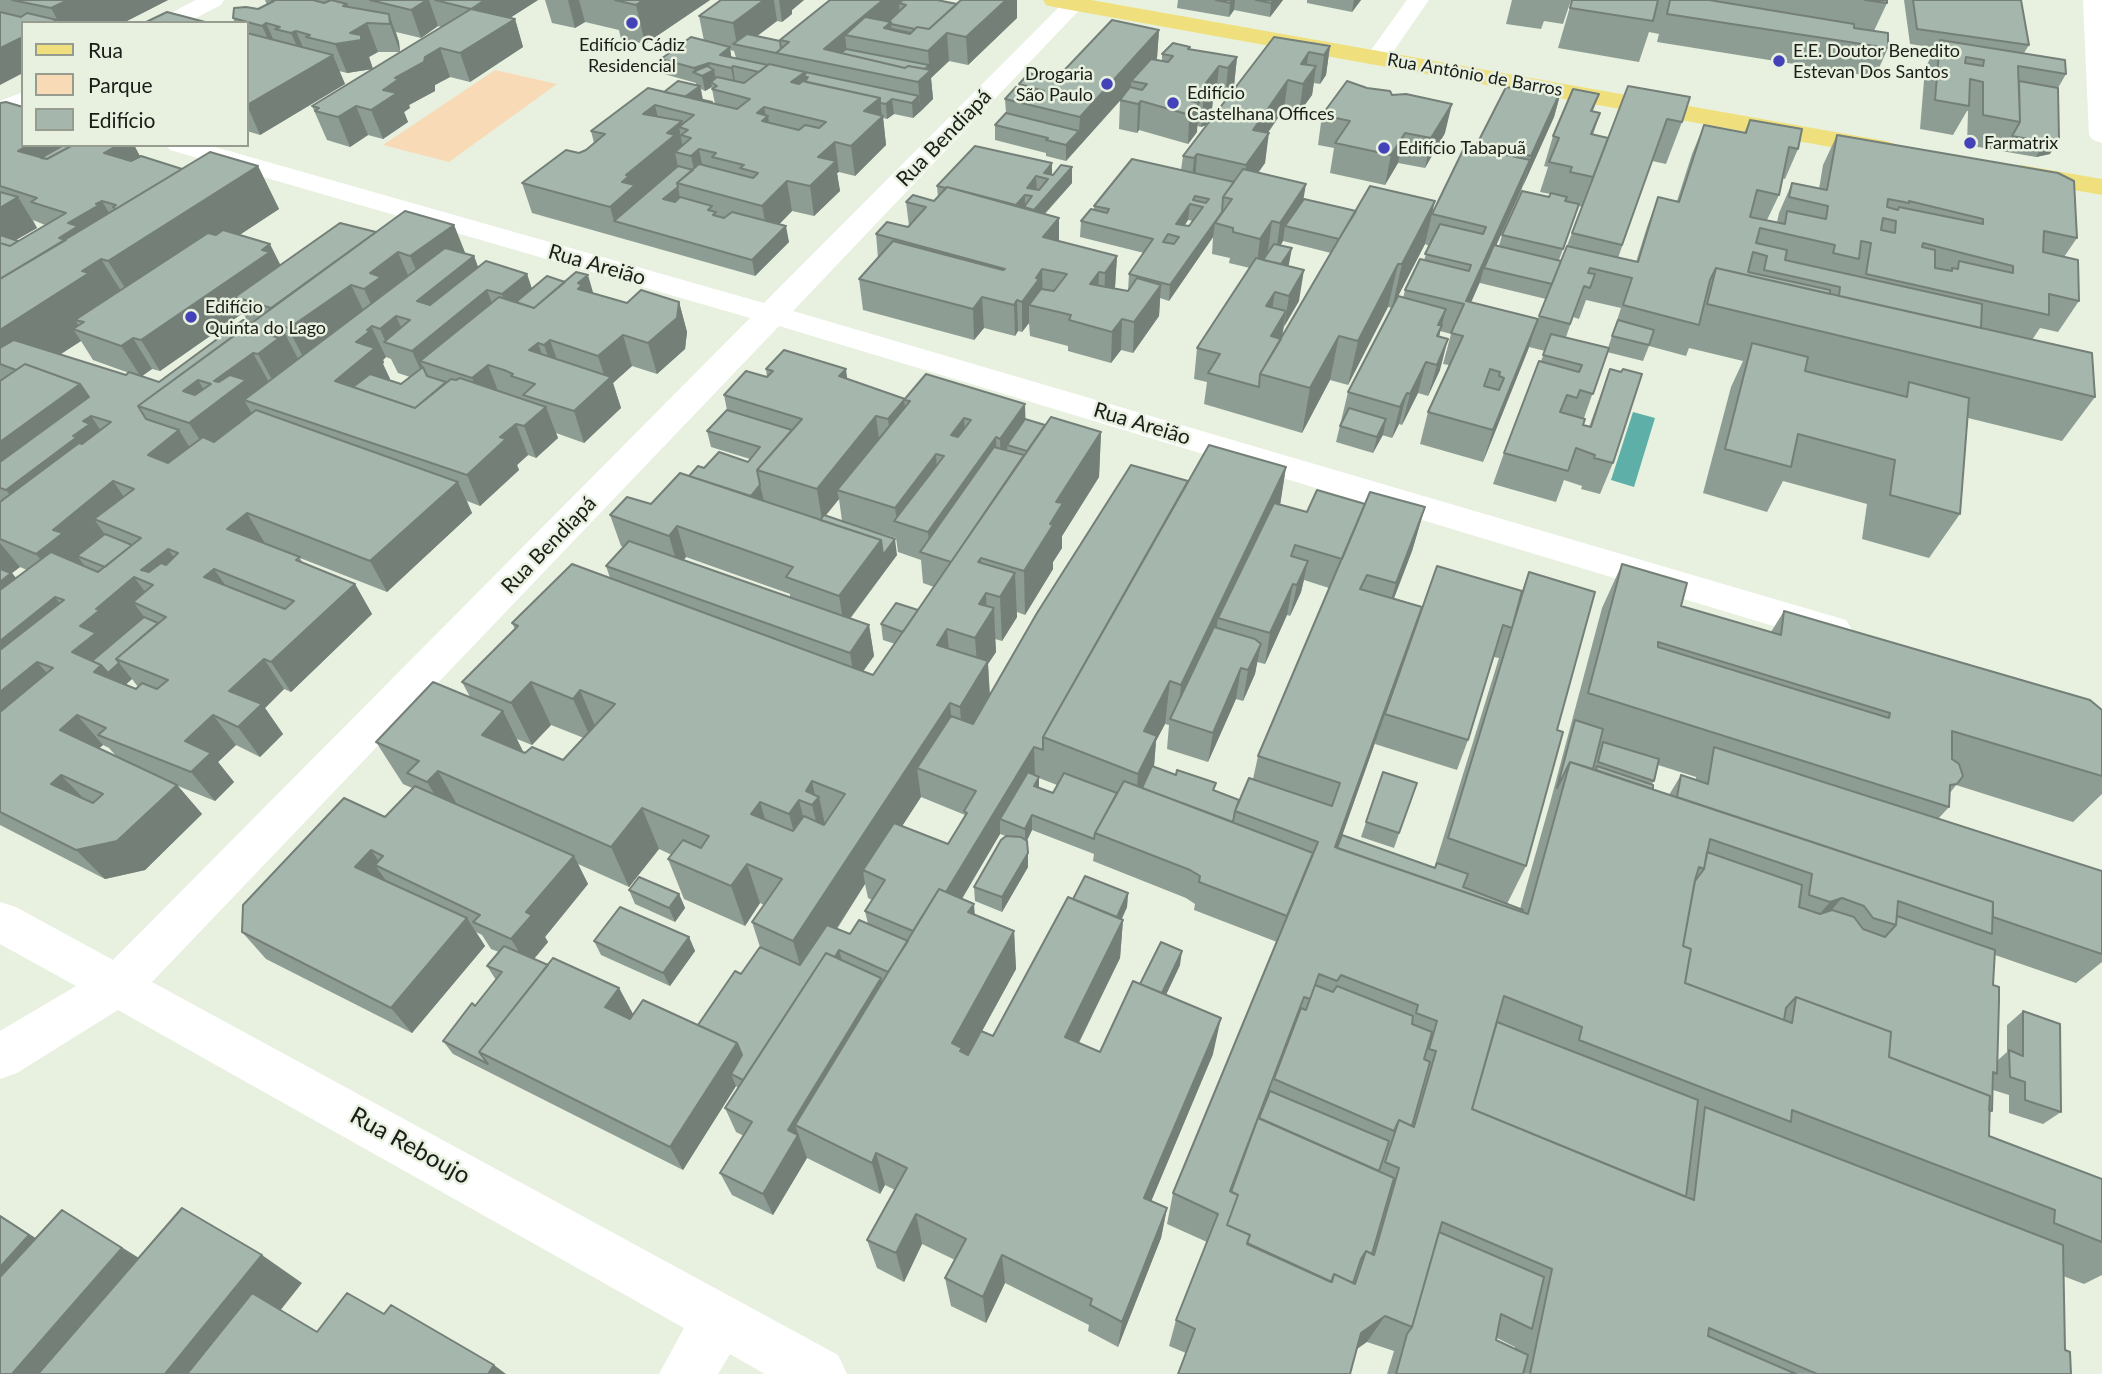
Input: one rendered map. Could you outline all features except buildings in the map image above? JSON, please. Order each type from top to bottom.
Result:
[{"type":"main road","name":"Rua Antônio de Barros","points":[[1064,2],[1914,153]]},
{"type":"main road","points":[[1996,168],[2102,187]]},
{"type":"street","points":[[173,21],[213,0]]},
{"type":"street","points":[[1378,57],[1418,0]]},
{"type":"street","points":[[2094,0],[2102,135]]},
{"type":"street","name":"Rua Bendiapá","points":[[0,1056],[119,985],[772,315],[1064,2]]},
{"type":"street","name":"Rua Areião","points":[[186,147],[772,315],[1863,638]]},
{"type":"street","name":"Rua Reboujo","points":[[0,920],[819,1374]]},
{"type":"street","points":[[687,1374],[720,1319]]},
{"type":"green space","points":[[495,70],[557,84],[449,162],[383,145]]},
{"type":"water","points":[[1633,412],[1655,418],[1634,487],[1611,480]]},
{"type":"place","name":"Edifício Cádiz Residencial","points":[[632,23]]},
{"type":"place","name":"E.E. Doutor Benedito Estevan Dos Santos","points":[[1779,61]]},
{"type":"place","name":"Drogaria São Paulo","points":[[1107,84]]},
{"type":"place","name":"Edifício Castelhana Offices","points":[[1173,103]]},
{"type":"place","name":"Farmatrix","points":[[1970,143]]},
{"type":"place","name":"Edifício Tabapuã","points":[[1384,148]]},
{"type":"place","name":"Edifício Quinta do Lago","points":[[191,317]]}]
